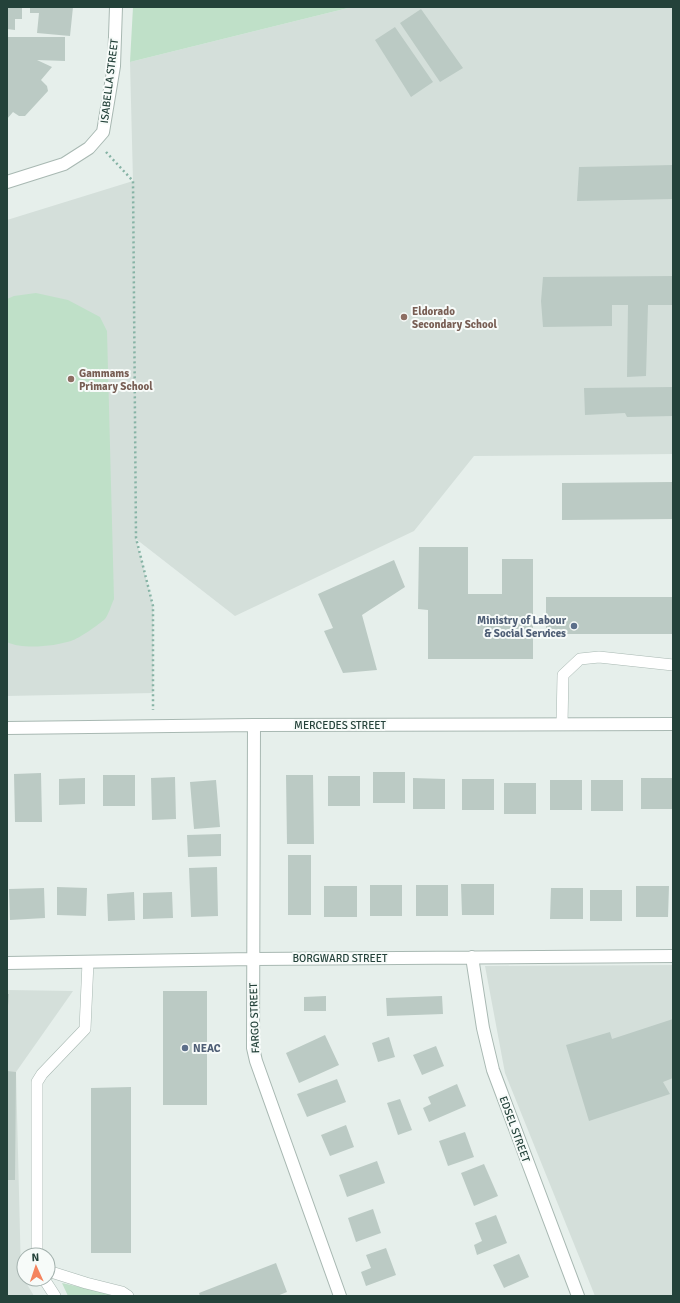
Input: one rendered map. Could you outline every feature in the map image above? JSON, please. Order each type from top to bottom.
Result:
[{"type":"street","name":"ISABELLA STREET","points":[[96,142],[104,132],[114,66],[116,7]]},
{"type":"street","points":[[7,182],[64,164],[96,142]]},
{"type":"street","name":"MERCEDES STREET","points":[[7,728],[254,725],[673,724]]},
{"type":"street","name":"FARGO STREET","points":[[254,725],[254,1054],[340,1296]]},
{"type":"street","name":"BORGWARD STREET","points":[[7,963],[253,959],[673,956]]},
{"type":"street","name":"EDSEL STREET","points":[[472,957],[483,1028],[494,1070],[578,1296]]},
{"type":"lane","points":[[562,724],[563,675],[580,660],[599,657],[673,664]]},
{"type":"lane","points":[[37,1247],[36,1082],[85,1029],[88,962]]},
{"type":"lane","points":[[56,1274],[122,1292],[128,1296]]},
{"type":"lane","points":[[49,1287],[55,1296]]},
{"type":"path","points":[[96,142],[133,181],[136,538],[153,606],[154,726]]},
{"type":"shaded area","name":"Eldorado Secondary School","points":[[352,7],[673,7],[673,454],[474,456],[414,531],[235,616],[136,539],[153,606],[153,693],[7,696],[7,220],[133,181],[130,62]]},
{"type":"shaded area","points":[[673,965],[673,1296],[595,1296],[505,1073],[485,966]]},
{"type":"shaded area","points":[[7,990],[73,991],[16,1072],[20,1247],[16,1247],[16,1287],[29,1287],[34,1296],[7,1296]]},
{"type":"green space","points":[[133,7],[352,7],[130,62]]},
{"type":"green space","points":[[36,293],[68,300],[100,317],[107,331],[114,599],[105,619],[79,637],[71,641],[30,647],[7,642],[7,299],[14,296]]},
{"type":"green space","points":[[62,1283],[119,1296],[68,1296]]},
{"type":"building","points":[[7,7],[22,7],[22,19],[15,19],[15,30],[7,29]]},
{"type":"building","points":[[30,7],[73,7],[70,36],[37,33],[39,13],[30,13]]},
{"type":"building","points":[[421,9],[463,68],[440,82],[400,23]]},
{"type":"building","points":[[395,27],[433,82],[411,97],[375,40]]},
{"type":"building","points":[[8,37],[65,37],[65,61],[37,60],[52,67],[41,80],[47,86],[48,91],[25,116],[19,116],[13,112],[7,119]]},
{"type":"building","points":[[673,165],[673,199],[577,201],[579,167]]},
{"type":"building","points":[[673,276],[673,305],[648,305],[646,376],[627,377],[628,305],[612,305],[612,326],[543,327],[541,301],[543,277]]},
{"type":"building","points":[[673,387],[673,416],[627,417],[625,413],[585,415],[584,388]]},
{"type":"building","points":[[673,482],[673,519],[562,520],[562,483]]},
{"type":"building","points":[[419,547],[468,547],[468,594],[502,594],[502,559],[533,559],[533,659],[428,659],[428,610],[418,609]]},
{"type":"building","points":[[394,560],[405,587],[362,615],[377,670],[343,673],[324,631],[333,628],[318,594]]},
{"type":"building","points":[[546,597],[673,597],[673,634],[546,634]]},
{"type":"building","points":[[373,772],[405,772],[405,803],[373,803]]},
{"type":"building","points":[[41,773],[42,822],[15,822],[14,774]]},
{"type":"building","points":[[103,775],[135,775],[135,806],[103,806]]},
{"type":"building","points":[[286,775],[313,775],[314,844],[287,844]]},
{"type":"building","points":[[328,776],[360,776],[360,806],[328,806]]},
{"type":"building","points":[[175,777],[176,819],[152,820],[151,778]]},
{"type":"building","points":[[85,778],[85,804],[59,805],[59,779]]},
{"type":"building","points":[[413,778],[445,779],[445,809],[413,809]]},
{"type":"building","points":[[641,778],[673,778],[673,809],[641,809]]},
{"type":"building","points":[[462,779],[494,779],[494,810],[462,810]]},
{"type":"building","points":[[216,780],[220,827],[194,829],[190,782]]},
{"type":"building","points":[[550,780],[582,780],[582,810],[550,810]]},
{"type":"building","points":[[591,780],[623,780],[623,811],[591,811]]},
{"type":"building","points":[[504,783],[536,783],[536,814],[504,814]]},
{"type":"building","points":[[221,834],[221,856],[188,857],[187,835]]},
{"type":"building","points":[[288,855],[311,855],[311,915],[288,915]]},
{"type":"building","points":[[217,867],[218,916],[191,917],[189,868]]},
{"type":"building","points":[[461,884],[494,884],[494,915],[462,915]]},
{"type":"building","points":[[370,885],[402,885],[402,916],[370,916]]},
{"type":"building","points":[[416,885],[448,885],[448,916],[416,916]]},
{"type":"building","points":[[324,886],[357,886],[357,917],[324,917]]},
{"type":"building","points":[[636,886],[669,886],[668,917],[636,917]]},
{"type":"building","points":[[57,887],[87,888],[86,916],[57,915]]},
{"type":"building","points":[[44,888],[45,918],[10,920],[9,889]]},
{"type":"building","points":[[551,888],[583,888],[583,919],[550,919]]},
{"type":"building","points":[[590,890],[622,890],[622,921],[590,921]]},
{"type":"building","points":[[134,892],[135,920],[108,921],[107,894]]},
{"type":"building","points":[[172,892],[173,918],[143,919],[143,893]]},
{"type":"building","name":"NEAC","points":[[163,991],[207,991],[207,1105],[163,1105]]},
{"type":"building","points":[[7,994],[9,994],[8,1006],[7,1006]]},
{"type":"building","points":[[326,996],[326,1011],[304,1011],[304,997]]},
{"type":"building","points":[[442,996],[443,1014],[387,1016],[386,998]]},
{"type":"building","points":[[673,1019],[673,1078],[663,1082],[670,1094],[589,1121],[566,1045],[610,1032],[612,1039]]},
{"type":"building","points":[[325,1035],[339,1065],[299,1083],[286,1053]]},
{"type":"building","points":[[389,1037],[395,1057],[378,1062],[372,1043]]},
{"type":"building","points":[[436,1046],[444,1066],[422,1075],[413,1055]]},
{"type":"building","points":[[7,1071],[16,1072],[15,1180],[7,1180]]},
{"type":"building","points":[[337,1079],[346,1102],[307,1117],[297,1094]]},
{"type":"building","points":[[457,1084],[466,1106],[429,1122],[423,1108],[431,1104],[428,1097]]},
{"type":"building","points":[[131,1087],[131,1253],[91,1253],[91,1088]]},
{"type":"building","points":[[400,1099],[412,1130],[398,1135],[387,1103]]},
{"type":"building","points":[[346,1125],[354,1147],[330,1156],[321,1135]]},
{"type":"building","points":[[465,1132],[474,1157],[448,1166],[439,1141]]},
{"type":"building","points":[[377,1161],[385,1183],[347,1197],[339,1175]]},
{"type":"building","points":[[484,1164],[498,1196],[474,1206],[461,1173]]},
{"type":"building","points":[[373,1209],[381,1233],[356,1242],[348,1218]]},
{"type":"building","points":[[496,1215],[507,1243],[477,1255],[474,1245],[482,1241],[475,1223]]},
{"type":"building","points":[[386,1248],[396,1275],[366,1286],[361,1272],[371,1268],[366,1255]]},
{"type":"building","points":[[519,1254],[529,1277],[504,1288],[493,1265]]},
{"type":"building","points":[[276,1263],[287,1292],[277,1296],[200,1296],[199,1293]]},
{"type":"place","name":"Eldorado Secondary School","points":[[404,317]]},
{"type":"place","name":"Gammams Primary School","points":[[71,379]]},
{"type":"place","name":"Ministry of Labour & Social Services","points":[[574,626]]},
{"type":"place","name":"NEAC","points":[[185,1048]]}]
